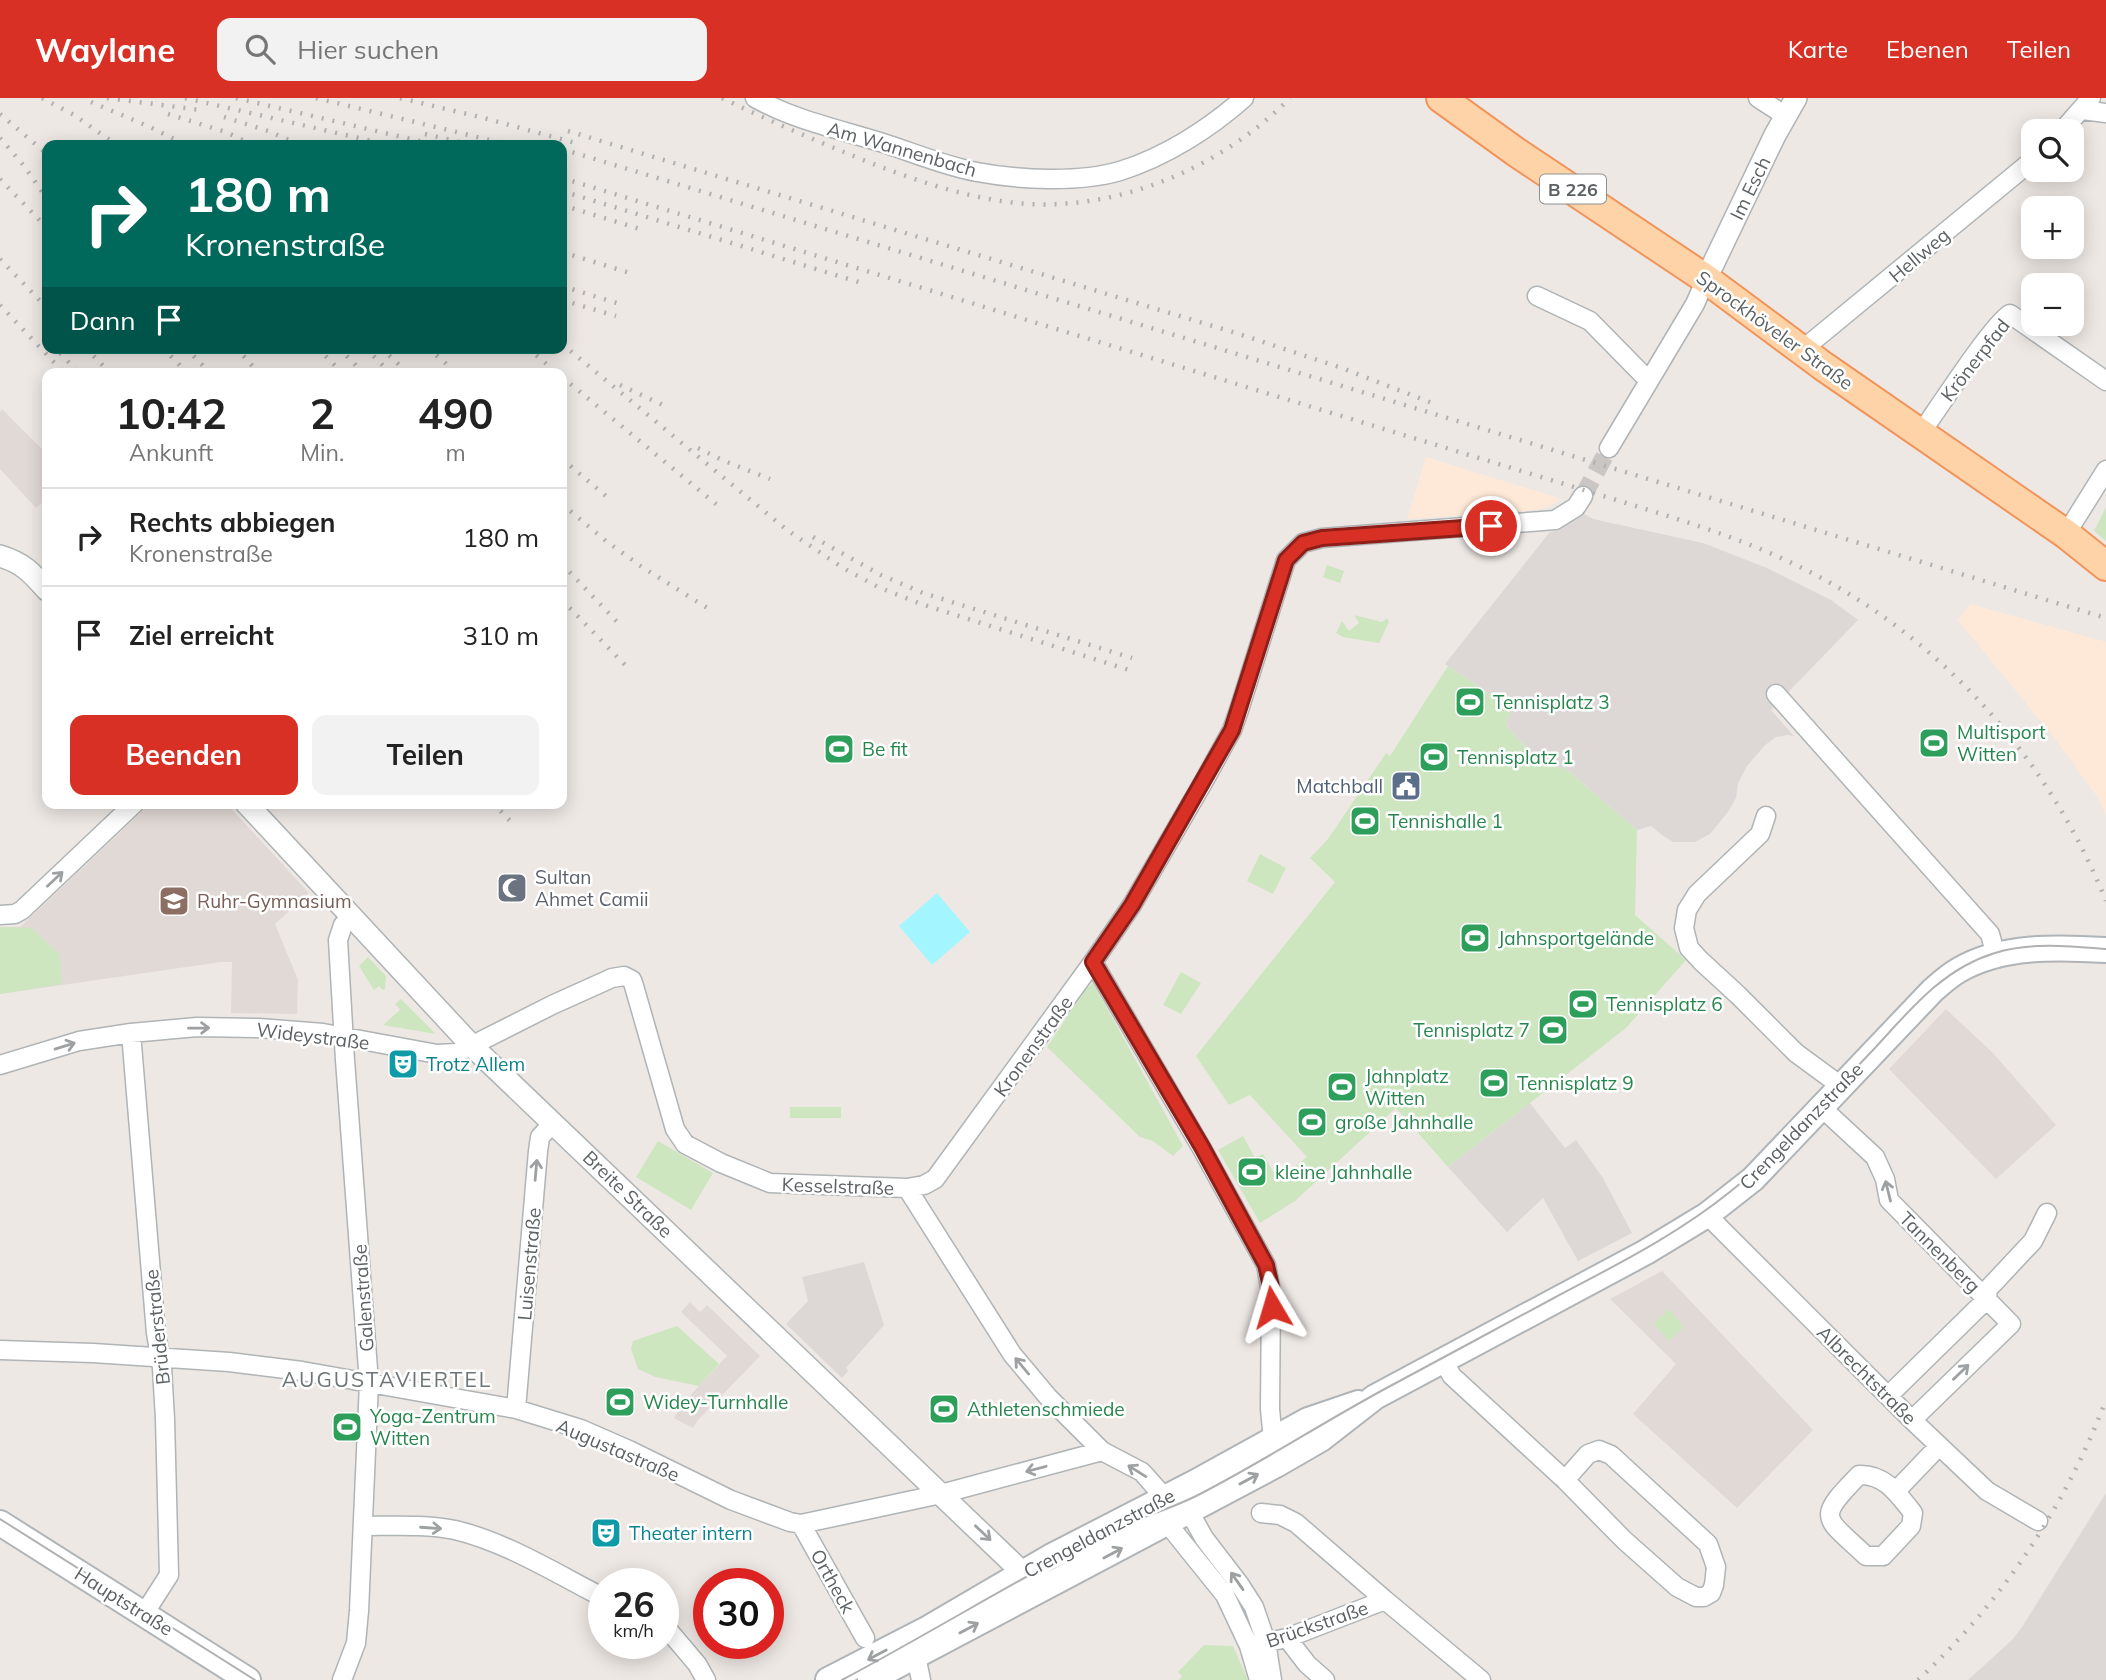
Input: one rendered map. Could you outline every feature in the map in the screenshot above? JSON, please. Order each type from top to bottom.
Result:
[{"type":"main road","name":"Sprockhöveler Straße","points":[[1441,98],[1516,152],[1706,279],[1802,350],[2066,534],[2106,566]]},
{"type":"main road","name":"Crengeldanzstraße","points":[[828,1680],[925,1630],[1096,1532],[1165,1498],[1308,1420],[1375,1397],[1626,1263],[1707,1215],[1753,1179],[1933,990],[1960,969],[1996,956],[2038,949],[2106,950]]},
{"type":"main road","name":"Crengeldanzstraße","points":[[870,1680],[918,1668],[1059,1581],[1276,1465],[1321,1438],[1375,1397]]},
{"type":"main road","points":[[1273,1440],[1276,1465]]},
{"type":"main road","points":[[1165,1498],[1189,1511]]},
{"type":"main road","points":[[1165,1498],[1167,1523]]},
{"type":"main road","name":"Hauptstraße","points":[[0,1523],[248,1680]]},
{"type":"main road","points":[[1023,1573],[1059,1581]]},
{"type":"street","name":"Am Wannenbach","points":[[755,98],[774,109],[819,125],[976,172],[1029,178],[1066,178],[1120,171],[1170,150],[1226,114],[1244,98]]},
{"type":"street","points":[[1758,98],[1791,107]]},
{"type":"street","points":[[2073,119],[2087,104],[2106,113]]},
{"type":"street","name":"Im Esch","points":[[1706,279],[1791,107]]},
{"type":"street","name":"Hellweg","points":[[1802,350],[2021,170]]},
{"type":"street","points":[[1609,448],[1695,304],[1706,279]]},
{"type":"street","points":[[1537,296],[1590,321],[1649,381]]},
{"type":"street","name":"Krönerpfad","points":[[1921,433],[1985,342],[2005,316],[2010,314],[2106,381]]},
{"type":"street","points":[[2066,534],[2105,473]]},
{"type":"street","name":"Kronenstraße","points":[[907,1188],[924,1185],[935,1179],[1132,905],[1232,730],[1286,560],[1303,543],[1322,538],[1555,520],[1576,508],[1583,496]]},
{"type":"street","points":[[0,556],[15,560],[26,567],[42,585]]},
{"type":"street","points":[[1776,694],[1990,934],[1996,956]]},
{"type":"street","points":[[0,915],[15,914],[22,909],[129,809]]},
{"type":"street","name":"Breite Straße","points":[[252,809],[472,1046],[1023,1573]]},
{"type":"street","points":[[1766,816],[1759,834],[1697,894],[1687,910],[1684,929],[1689,948],[1796,1053],[1841,1086]]},
{"type":"street","name":"Galenstraße","points":[[342,1680],[356,1643],[369,1383],[338,940],[343,925],[351,917]]},
{"type":"street","points":[[1093,962],[1202,1147],[1266,1265],[1272,1292],[1270,1409],[1273,1440]]},
{"type":"street","name":"Kesselstraße","points":[[612,978],[624,976],[632,980],[675,1129],[685,1143],[721,1163],[770,1183],[907,1188],[1013,1354],[1048,1397],[1102,1451]]},
{"type":"street","name":"Wideystraße","points":[[0,1065],[79,1041],[197,1027],[323,1033],[437,1054],[457,1053],[493,1033],[612,978]]},
{"type":"street","name":"Brüderstraße","points":[[131,1033],[165,1419],[170,1575],[144,1614]]},
{"type":"street","name":"Tannenberg","points":[[1821,1107],[1875,1157],[1885,1179],[1889,1200],[2011,1324],[1912,1420]]},
{"type":"street","name":"Luisenstraße","points":[[516,1409],[538,1151],[540,1137],[553,1123]]},
{"type":"street","points":[[1987,1299],[1988,1289],[2033,1241],[2047,1213]]},
{"type":"street","name":"Albrechtstraße","points":[[1707,1215],[1987,1491],[2038,1521]]},
{"type":"street","name":"Tannenberg","points":[[1888,1396],[1987,1299]]},
{"type":"street","name":"Augustastraße","points":[[0,1350],[160,1357],[245,1364],[516,1409],[582,1429],[731,1500],[801,1524],[941,1494],[1102,1451]]},
{"type":"street","points":[[1443,1361],[1452,1376],[1677,1587],[1696,1597],[1711,1593],[1716,1567],[1708,1544],[1611,1455],[1599,1450],[1588,1454],[1565,1480]]},
{"type":"street","points":[[1896,1491],[1939,1446]]},
{"type":"street","points":[[1102,1451],[1142,1472],[1165,1498]]},
{"type":"street","points":[[1860,1475],[1873,1475],[1896,1491],[1913,1513],[1911,1526],[1883,1556],[1866,1556],[1831,1522],[1829,1511],[1835,1500],[1860,1475]]},
{"type":"street","points":[[1189,1511],[1203,1538],[1254,1607],[1259,1680]]},
{"type":"street","name":"Brückstraße","points":[[1261,1513],[1280,1515],[1296,1523],[1481,1680]]},
{"type":"street","points":[[1167,1523],[1225,1595],[1258,1644],[1272,1680]]},
{"type":"street","name":"Ortheck","points":[[801,1524],[865,1637]]},
{"type":"street","points":[[363,1526],[425,1527],[475,1535],[588,1590]]},
{"type":"street","name":"Brückstraße","points":[[1258,1644],[1287,1638],[1385,1600]]},
{"type":"street","points":[[918,1668],[925,1630]]},
{"type":"street","points":[[1287,1638],[1307,1664],[1325,1680]]},
{"type":"street","points":[[679,1643],[697,1664],[706,1680]]},
{"type":"shaded area","points":[[2,409],[42,449],[42,503],[36,508],[0,469]]},
{"type":"shaded area","points":[[1426,457],[1562,499],[1546,508],[1526,511],[1407,519]]},
{"type":"shaded area","points":[[1580,511],[1593,519],[1703,543],[1767,568],[1831,600],[1858,620],[1771,710],[1794,736],[1776,737],[1765,745],[1747,766],[1728,812],[1710,834],[1695,842],[1673,842],[1651,826],[1637,830],[1565,768],[1556,768],[1532,753],[1506,724],[1511,708],[1445,664],[1549,533],[1561,529]]},
{"type":"shaded area","points":[[1971,604],[2106,642],[2106,816],[2098,798],[2056,740],[1958,620]]},
{"type":"shaded area","name":"Ruhr-Gymnasium","points":[[145,809],[232,809],[309,893],[275,924],[298,980],[297,1014],[231,1013],[232,962],[0,994],[0,927],[20,927]]},
{"type":"shaded area","points":[[1946,1009],[1993,1053],[2056,1125],[1996,1179],[1889,1069]]},
{"type":"shaded area","points":[[1530,1103],[1565,1148],[1576,1140],[1603,1178],[1632,1233],[1578,1261],[1543,1198],[1507,1232],[1448,1167]]},
{"type":"shaded area","points":[[864,1262],[884,1325],[846,1368],[848,1371],[842,1378],[786,1324],[808,1301],[802,1277]]},
{"type":"shaded area","points":[[1662,1271],[1813,1430],[1737,1508],[1633,1414],[1676,1364],[1610,1299]]},
{"type":"shaded area","points":[[690,1302],[700,1312],[707,1305],[760,1356],[693,1428],[674,1418],[685,1401],[727,1356],[681,1312]]},
{"type":"shaded area","points":[[2106,1493],[2106,1680],[1968,1680],[2012,1640],[2022,1627]]},
{"type":"green space","points":[[2106,507],[2106,541],[2094,531]]},
{"type":"green space","points":[[1327,565],[1344,571],[1340,583],[1323,577]]},
{"type":"green space","points":[[1354,615],[1382,622],[1387,618],[1389,622],[1379,643],[1343,637],[1336,633],[1342,621],[1349,631],[1359,623]]},
{"type":"green space","name":"Jahnsportgelände","points":[[1448,666],[1511,708],[1506,724],[1532,753],[1549,764],[1565,768],[1637,830],[1635,915],[1686,960],[1626,1028],[1448,1167],[1396,1108],[1295,1201],[1260,1223],[1218,1150],[1243,1136],[1255,1158],[1263,1154],[1278,1180],[1307,1157],[1250,1095],[1229,1105],[1196,1056],[1335,882],[1310,858],[1328,839],[1386,753],[1390,756]]},
{"type":"green space","points":[[1260,854],[1286,868],[1273,894],[1247,881]]},
{"type":"green space","points":[[0,927],[32,928],[59,954],[62,984],[0,994]]},
{"type":"green space","points":[[368,957],[386,976],[383,990],[379,986],[374,990],[359,966]]},
{"type":"green space","points":[[1181,972],[1201,983],[1181,1014],[1163,1005]]},
{"type":"green space","points":[[1093,983],[1183,1146],[1173,1156],[1153,1141],[1140,1137],[1047,1047],[1085,990]]},
{"type":"green space","points":[[401,999],[436,1034],[383,1025],[400,1010],[395,1004]]},
{"type":"green space","points":[[790,1107],[841,1107],[841,1118],[790,1118]]},
{"type":"green space","points":[[658,1141],[713,1173],[691,1210],[636,1177]]},
{"type":"green space","points":[[1669,1309],[1684,1327],[1669,1341],[1653,1324]]},
{"type":"green space","points":[[677,1326],[719,1364],[699,1386],[655,1377],[638,1369],[631,1349],[633,1341]]},
{"type":"green space","points":[[1204,1645],[1233,1646],[1248,1680],[1179,1680],[1182,1676],[1178,1672]]},
{"type":"water","points":[[937,893],[970,932],[932,965],[899,926]]},
{"type":"tunnel","points":[[1583,496],[1609,448]]},
{"type":"tram line","points":[[842,1680],[1103,1535],[1188,1500],[1225,1481],[1369,1397],[1622,1262],[1689,1222],[1769,1158],[1928,992],[1959,969],[1995,953],[2022,947],[2106,949]]},
{"type":"tram line","points":[[0,1519],[255,1680]]},
{"type":"railway","points":[[42,98],[74,115],[110,140]]},
{"type":"railway","points":[[107,98],[201,110]]},
{"type":"railway","points":[[185,98],[367,140]]},
{"type":"railway","points":[[236,98],[415,140]]},
{"type":"railway","points":[[316,98],[489,140]]},
{"type":"railway","points":[[400,98],[564,140]]},
{"type":"railway","points":[[722,98],[834,148],[923,182],[992,200],[1054,204],[1091,201],[1128,193],[1199,165],[1263,123],[1290,98]]},
{"type":"railway","points":[[91,102],[176,140]]},
{"type":"railway","points":[[0,114],[42,150]]},
{"type":"railway","points":[[168,114],[243,140]]},
{"type":"railway","points":[[224,117],[289,140]]},
{"type":"railway","points":[[568,131],[1236,333],[1342,368],[1432,403]]},
{"type":"railway","points":[[425,134],[451,140]]},
{"type":"railway","points":[[0,138],[42,192]]},
{"type":"railway","points":[[567,141],[579,144]]},
{"type":"railway","points":[[567,151],[2106,618]]},
{"type":"railway","points":[[0,179],[42,223]]},
{"type":"railway","points":[[567,180],[1653,511],[1781,558],[1835,586],[1886,619],[1933,656],[1976,698],[2016,744],[2050,793],[2081,846],[2106,901]]},
{"type":"railway","points":[[567,193],[865,284]]},
{"type":"railway","points":[[567,207],[643,230]]},
{"type":"railway","points":[[567,254],[630,273]]},
{"type":"railway","points":[[0,259],[42,303]]},
{"type":"railway","points":[[567,288],[620,304]]},
{"type":"railway","points":[[567,301],[616,316]]},
{"type":"railway","points":[[0,305],[42,350]]},
{"type":"railway","points":[[567,348],[787,530],[843,568],[878,587],[921,604],[1129,670]]},
{"type":"railway","points":[[46,354],[59,368]]},
{"type":"railway","points":[[61,354],[74,368]]},
{"type":"railway","points":[[92,354],[105,368]]},
{"type":"railway","points":[[169,354],[182,368]]},
{"type":"railway","points":[[192,354],[205,368]]},
{"type":"railway","points":[[242,354],[254,368]]},
{"type":"railway","points":[[324,354],[337,368]]},
{"type":"railway","points":[[345,354],[358,368]]},
{"type":"railway","points":[[372,354],[385,368]]},
{"type":"railway","points":[[387,354],[403,368]]},
{"type":"railway","points":[[435,354],[451,368]]},
{"type":"railway","points":[[535,354],[551,368]]},
{"type":"railway","points":[[567,381],[722,509]]},
{"type":"railway","points":[[620,385],[663,405]]},
{"type":"railway","points":[[698,448],[770,479]]},
{"type":"railway","points":[[567,463],[606,496]]},
{"type":"railway","points":[[567,508],[642,567],[712,611]]},
{"type":"railway","points":[[813,537],[881,575],[923,593],[1132,658]]},
{"type":"railway","points":[[567,569],[620,625]]},
{"type":"railway","points":[[567,605],[626,666]]},
{"type":"railway","points":[[499,809],[515,826]]},
{"type":"railway","points":[[1918,1680],[1977,1618],[2028,1551],[2071,1478],[2106,1400]]},
{"type":"place","name":"Tennisplatz 3","points":[[1470,702]]},
{"type":"place","name":"Multisport Witten","points":[[1934,743]]},
{"type":"place","name":"Be fit","points":[[839,749]]},
{"type":"place","name":"Tennisplatz 1","points":[[1434,757]]},
{"type":"place","name":"Matchball","points":[[1406,786]]},
{"type":"place","name":"Tennishalle 1","points":[[1365,821]]},
{"type":"place","name":"Sultan Ahmet Camii","points":[[512,888]]},
{"type":"place","name":"Ruhr-Gymnasium","points":[[174,901]]},
{"type":"place","name":"Jahnsportgelände","points":[[1475,938]]},
{"type":"place","name":"Tennisplatz 6","points":[[1583,1004]]},
{"type":"place","name":"Tennisplatz 7","points":[[1553,1030]]},
{"type":"place","name":"Trotz Allem","points":[[403,1064]]},
{"type":"place","name":"Tennisplatz 9","points":[[1494,1083]]},
{"type":"place","name":"Jahnplatz Witten","points":[[1342,1087]]},
{"type":"place","name":"große Jahnhalle","points":[[1312,1122]]},
{"type":"place","name":"kleine Jahnhalle","points":[[1252,1172]]},
{"type":"place","name":"Widey-Turnhalle","points":[[620,1402]]},
{"type":"place","name":"Athletenschmiede","points":[[944,1409]]},
{"type":"place","name":"Yoga-Zentrum Witten","points":[[347,1427]]},
{"type":"place","name":"Theater intern","points":[[606,1533]]},
{"type":"district","name":"AUGUSTAVIERTEL","points":[[387,1379]]},
{"type":"route","points":[[1272,1307],[1272,1292],[1266,1265],[1202,1147],[1093,962],[1132,905],[1232,730],[1286,560],[1303,543],[1322,538],[1491,526]]}]
